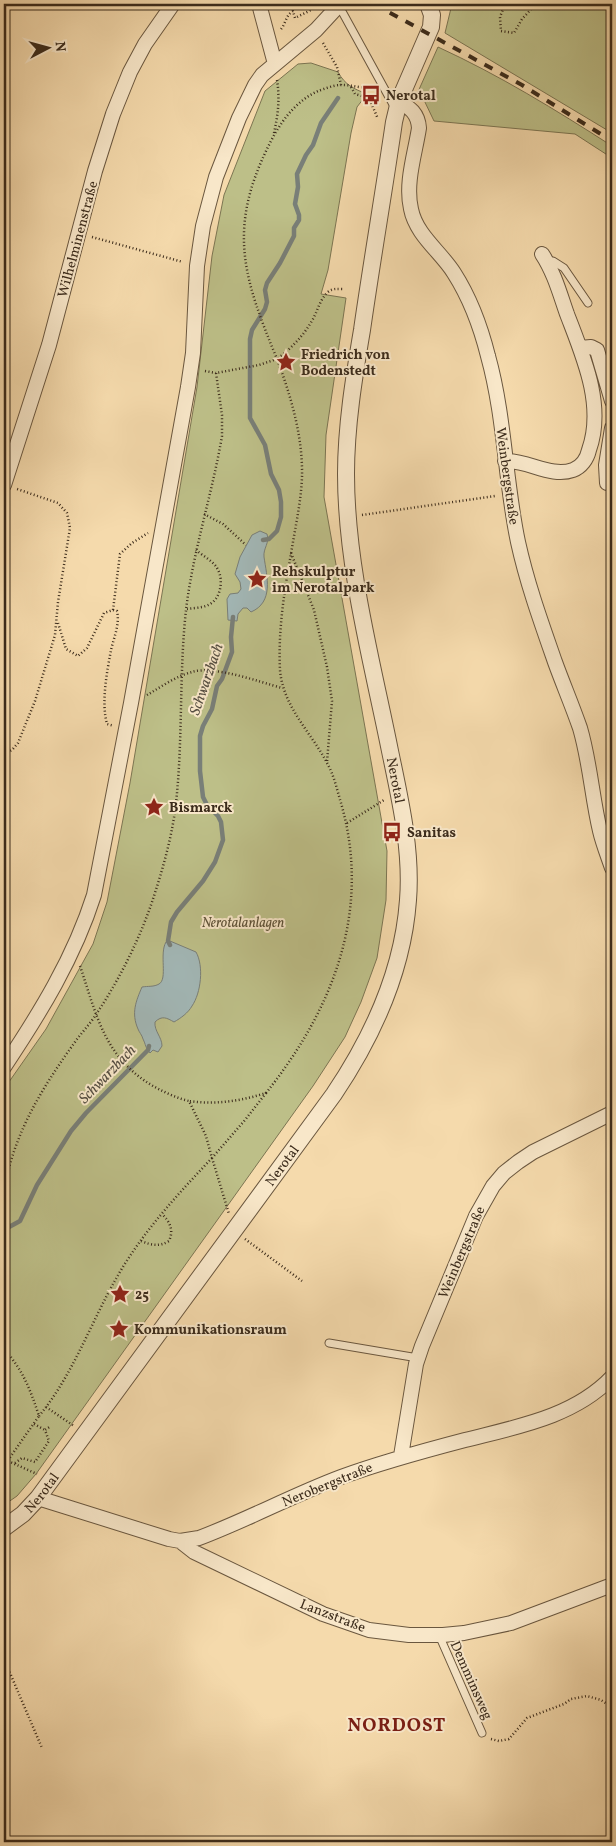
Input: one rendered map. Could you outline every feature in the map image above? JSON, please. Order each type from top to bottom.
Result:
[{"type":"street","name":"Wilhelminenstraße","points":[[4,485],[49,345],[95,171],[113,114],[130,72],[145,44],[173,4]]},
{"type":"street","points":[[259,4],[275,64]]},
{"type":"street","points":[[4,1067],[54,988],[87,918],[99,873],[185,404],[192,353],[197,266],[208,202],[247,99],[262,75],[316,30],[339,5]]},
{"type":"street","name":"Nerotal","points":[[4,1528],[38,1498],[334,1094],[364,1047],[378,1017],[398,959],[408,900],[407,848],[398,792],[357,586],[348,517],[346,456],[354,379],[397,105],[431,27],[431,5]]},
{"type":"street","name":"Weinbergstraße","points":[[397,105],[414,111],[419,124],[409,189],[411,210],[418,228],[454,273],[483,337],[496,388],[509,494],[519,542],[536,608],[568,693],[585,746],[600,832],[612,868]]},
{"type":"street","points":[[506,460],[519,461],[558,471],[574,470],[581,465],[588,455],[592,442],[596,419],[590,383],[580,348],[545,258]]},
{"type":"street","points":[[580,348],[591,347],[597,350],[612,402]]},
{"type":"street","points":[[607,483],[606,465],[612,428]]},
{"type":"street","name":"Weinbergstraße","points":[[402,1456],[418,1358],[476,1216],[493,1186],[504,1174],[525,1157],[612,1113]]},
{"type":"street","name":"Nerobergstraße","points":[[38,1498],[157,1536],[180,1541],[199,1538],[332,1480],[402,1456],[547,1417],[574,1406],[599,1389],[612,1377]]},
{"type":"street","name":"Lanzstraße","points":[[180,1541],[194,1552],[323,1614],[350,1624],[390,1633],[439,1635],[481,1630],[511,1623],[612,1585]]},
{"type":"lane","points":[[339,5],[382,86],[397,105]]},
{"type":"lane","points":[[545,258],[564,268],[588,303]]},
{"type":"lane","points":[[329,1343],[418,1358]]},
{"type":"lane","name":"Demminsweg","points":[[439,1635],[482,1733]]},
{"type":"path","points":[[270,41],[286,23],[286,17],[289,13],[292,11],[295,18],[311,10],[308,4]]},
{"type":"path","points":[[505,4],[500,17],[501,30],[514,33],[522,19],[536,4]]},
{"type":"path","points":[[316,30],[337,67],[341,85]]},
{"type":"path","points":[[273,137],[278,116],[279,97],[275,64]]},
{"type":"path","points":[[4,1466],[62,1382],[118,1276],[141,1241],[162,1214],[245,1120],[298,1048],[323,1004],[340,957],[351,907],[350,854],[347,823],[327,763],[290,704],[282,688],[280,671],[281,630],[291,552],[298,522],[301,495],[301,456],[294,412],[277,359],[256,308],[245,260],[244,225],[257,171],[273,137],[287,115],[319,91],[341,85],[365,88]]},
{"type":"path","points":[[351,87],[355,94],[369,98],[379,122]]},
{"type":"path","points":[[92,237],[184,262]]},
{"type":"path","points":[[4,1193],[14,1149],[33,1106],[45,1085],[97,1014],[118,980],[140,933],[169,844],[179,773],[181,676],[186,609],[196,550],[222,436],[222,415],[216,373],[259,366],[277,359],[288,351],[306,330],[323,299],[329,292],[334,289],[343,289]]},
{"type":"path","points":[[4,485],[58,503],[66,514],[70,528],[58,602],[57,622],[35,701],[18,744],[4,754]]},
{"type":"path","points":[[348,517],[509,494]]},
{"type":"path","points":[[610,508],[612,513]]},
{"type":"path","points":[[204,514],[223,524],[246,545]]},
{"type":"path","points":[[113,610],[120,554],[132,543],[152,530]]},
{"type":"path","points":[[186,609],[211,604],[220,588],[221,580],[217,568],[196,550]]},
{"type":"path","points":[[291,552],[314,610],[327,666],[332,701],[327,763]]},
{"type":"path","points":[[57,622],[66,649],[78,656],[87,648],[104,613],[113,610]]},
{"type":"path","points":[[113,610],[117,611],[119,619],[111,650],[103,710],[107,724],[117,727]]},
{"type":"path","points":[[143,698],[181,676],[201,670],[217,671],[282,688]]},
{"type":"path","points":[[347,823],[398,792]]},
{"type":"path","points":[[74,947],[107,1040],[122,1062],[140,1078],[171,1095],[200,1103],[242,1100],[266,1093]]},
{"type":"path","points":[[188,1101],[206,1136],[227,1210],[242,1237],[302,1281]]},
{"type":"path","points":[[141,1241],[161,1245],[169,1241],[172,1233],[171,1226],[162,1214]]},
{"type":"path","points":[[4,1349],[28,1383],[39,1416]]},
{"type":"path","points":[[46,1407],[68,1422]]},
{"type":"path","points":[[15,1464],[22,1458],[35,1462],[49,1441],[45,1430],[34,1424]]},
{"type":"path","points":[[45,1430],[51,1426]]},
{"type":"path","points":[[8,1461],[24,1468]]},
{"type":"path","points":[[4,1659],[42,1748]]},
{"type":"path","name":"Demminsweg","points":[[482,1733],[487,1739],[499,1741],[510,1739],[527,1718],[576,1698],[587,1696],[601,1700],[612,1707]]},
{"type":"green space","points":[[452,4],[612,4],[612,133],[445,33]]},
{"type":"green space","points":[[438,47],[505,81],[612,146],[612,158],[575,134],[434,121],[423,98],[417,94]]},
{"type":"green space","name":"Nerotalanlagen","points":[[311,63],[338,72],[350,86],[367,94],[357,107],[351,133],[328,270],[321,294],[346,298],[326,435],[324,497],[387,851],[386,900],[377,958],[361,1002],[345,1037],[313,1086],[36,1474],[17,1496],[4,1505],[4,1089],[46,1029],[93,944],[107,902],[130,783],[197,387],[212,256],[224,195],[265,91],[298,64]]},
{"type":"shaded area","points":[[260,531],[267,534],[268,537],[264,554],[267,581],[266,595],[258,608],[251,612],[247,608],[243,608],[238,614],[237,621],[228,620],[227,599],[230,594],[238,593],[241,589],[240,582],[235,574],[240,557],[252,535]]},
{"type":"shaded area","points":[[170,941],[196,952],[201,972],[198,994],[190,1009],[174,1022],[167,1018],[162,1018],[155,1022],[162,1046],[158,1052],[153,1050],[150,1053],[138,1030],[135,1007],[142,987],[155,986],[162,981],[164,947],[166,942]]},
{"type":"waterway","name":"Schwarzbach","points":[[263,540],[269,539],[277,531],[281,517],[281,502],[279,490],[271,474],[265,445],[250,418],[250,339],[252,330],[265,309],[267,283],[294,236],[294,228],[299,220],[295,204],[298,187],[297,174],[313,145],[321,123],[338,98]]},
{"type":"waterway","name":"Schwarzbach","points":[[170,945],[168,941],[171,922],[203,881],[215,862],[223,840],[221,822],[203,797],[200,771],[200,736],[212,709],[217,686],[222,679],[232,652],[233,617]]},
{"type":"waterway","name":"Schwarzbach","points":[[4,1226],[9,1227],[20,1221],[37,1185],[71,1131],[86,1113],[148,1050],[149,1046]]},
{"type":"railway","points":[[374,4],[522,85],[612,141]]},
{"type":"place","name":"Nerotal","points":[[371,95]]},
{"type":"place","name":"Friedrich von Bodenstedt","points":[[286,362]]},
{"type":"place","name":"Rehskulptur im Nerotalpark","points":[[257,579]]},
{"type":"place","name":"Bismarck","points":[[154,807]]},
{"type":"place","name":"Sanitas","points":[[392,832]]},
{"type":"place","name":"25","points":[[120,1294]]},
{"type":"place","name":"Kommunikationsraum","points":[[119,1329]]},
{"type":"district","name":"NORDOST","points":[[397,1724]]}]
